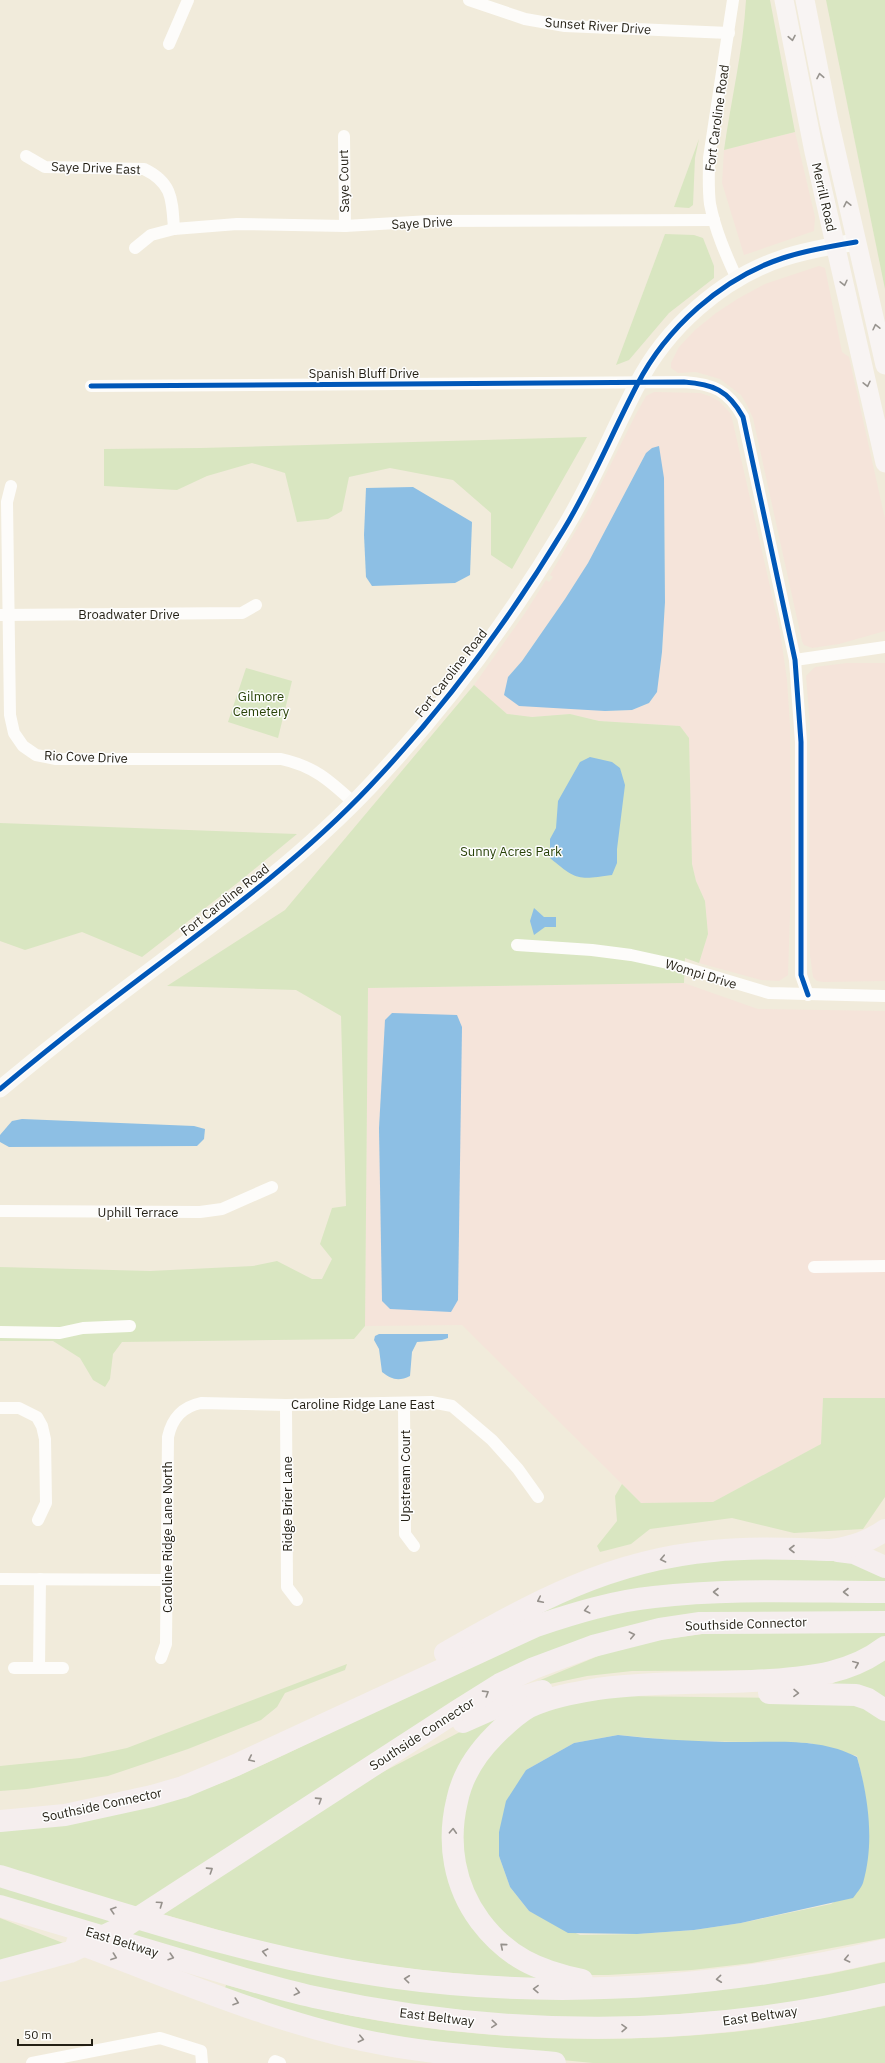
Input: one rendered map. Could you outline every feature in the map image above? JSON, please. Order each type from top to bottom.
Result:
[{"type":"highway","points":[[831,1550],[866,1541],[885,1530]]},
{"type":"highway","points":[[278,1746],[374,1691],[526,1608],[570,1587],[602,1574],[670,1557],[713,1550],[831,1550],[854,1553],[885,1567]]},
{"type":"highway","name":"Southside Connector","points":[[0,1821],[65,1815],[152,1796],[183,1787],[278,1746],[536,1626],[583,1611],[653,1597],[699,1593],[885,1592]]},
{"type":"highway","name":"Southside Connector","points":[[0,1971],[87,1945],[116,1931],[500,1684],[534,1668],[622,1637],[700,1623],[885,1622]]},
{"type":"highway","points":[[645,1985],[584,1980],[556,1975],[529,1964],[501,1946],[474,1913],[464,1894],[454,1860],[453,1817],[459,1794],[468,1772],[480,1752],[502,1728],[529,1708],[559,1696],[589,1690],[629,1685],[753,1681],[823,1675],[859,1663],[885,1647]]},
{"type":"highway","points":[[394,1752],[425,1742],[482,1712],[515,1699],[589,1680],[621,1676],[823,1675]]},
{"type":"highway","points":[[589,1690],[844,1694],[868,1699],[885,1710]]},
{"type":"highway","points":[[0,1876],[217,1940],[272,1954],[389,1977],[487,1987],[594,1989],[722,1979],[776,1972],[827,1963],[885,1950]]},
{"type":"highway","name":"East Beltway","points":[[0,1906],[257,1983],[312,1996],[395,2012],[462,2021],[562,2027],[672,2026],[724,2022],[778,2014],[885,1994]]},
{"type":"highway","points":[[0,1911],[52,1934],[220,1996],[274,2015],[328,2031],[386,2045],[449,2053],[555,2063]]},
{"type":"main road","name":"Merrill Road","points":[[784,0],[835,245],[885,463]]},
{"type":"main road","name":"Merrill Road","points":[[805,0],[829,121],[885,365]]},
{"type":"street","points":[[169,44],[188,0]]},
{"type":"street","name":"Sunset River Drive","points":[[469,0],[525,19],[565,26],[730,32]]},
{"type":"street","name":"Fort Caroline Road","points":[[733,0],[730,32],[709,158],[710,197],[714,220],[723,249],[737,279]]},
{"type":"street","name":"Saye Court","points":[[344,136],[345,226]]},
{"type":"street","name":"Saye Drive East","points":[[26,156],[45,166],[144,169],[157,175],[168,189],[171,200],[174,229]]},
{"type":"street","name":"Saye Drive","points":[[135,248],[151,235],[174,229],[237,224],[345,226],[430,221],[714,220]]},
{"type":"street","name":"Fort Caroline Road","points":[[0,1089],[92,1015],[256,891],[354,803],[402,752],[485,650],[526,590],[565,527],[604,454],[638,383],[668,339],[702,305],[737,279],[781,258],[835,245],[856,242]]},
{"type":"street","name":"Spanish Bluff Drive","points":[[91,386],[638,383],[705,384],[725,392],[740,410],[743,417],[795,660],[801,742],[801,975],[808,995]]},
{"type":"street","name":"Rio Cove Drive","points":[[11,486],[7,502],[4,615],[10,715],[14,734],[23,746],[36,755],[56,758],[281,759],[302,764],[327,778],[354,803]]},
{"type":"street","name":"Broadwater Drive","points":[[4,615],[242,613],[256,605]]},
{"type":"street","points":[[795,660],[885,647]]},
{"type":"street","name":"Wompi Drive","points":[[516,945],[592,950],[632,955],[672,964],[769,993],[885,996]]},
{"type":"street","name":"Uphill Terrace","points":[[0,1211],[200,1212],[222,1209],[272,1187]]},
{"type":"street","points":[[814,1268],[885,1266]]},
{"type":"street","points":[[0,1332],[60,1333],[83,1328],[130,1326]]},
{"type":"street","name":"Caroline Ridge Lane East","points":[[175,1418],[190,1406],[201,1403],[286,1405],[404,1404],[431,1402],[452,1406],[492,1440],[518,1469],[538,1497]]},
{"type":"street","name":"Upstream Court","points":[[404,1404],[405,1534],[414,1546]]},
{"type":"street","name":"Ridge Brier Lane","points":[[286,1405],[287,1587],[297,1600]]},
{"type":"street","points":[[0,1408],[19,1408],[37,1417],[42,1426],[46,1439],[46,1503],[38,1520]]},
{"type":"street","name":"Caroline Ridge Lane North","points":[[161,1658],[166,1644],[168,1437],[170,1426],[175,1418]]},
{"type":"street","points":[[0,1579],[167,1580]]},
{"type":"street","points":[[39,1668],[40,1579]]},
{"type":"street","points":[[14,1668],[63,1668]]},
{"type":"street","points":[[32,2063],[160,2038],[201,2051],[202,2063]]},
{"type":"street","points":[[274,2063],[275,2061],[280,2063]]},
{"type":"shaded area","points":[[795,132],[815,217],[814,231],[744,255],[722,183],[724,150]]},
{"type":"shaded area","points":[[819,266],[825,268],[842,352],[849,357],[885,519],[885,631],[839,644],[812,648],[804,645],[802,641],[753,418],[747,405],[741,395],[720,379],[696,372],[678,373],[671,368],[671,363],[679,347],[695,330],[716,313],[765,284]]},
{"type":"shaded area","points":[[654,392],[700,393],[719,401],[731,414],[780,631],[787,680],[790,726],[791,884],[788,975],[779,981],[761,980],[699,963],[708,934],[705,901],[696,881],[692,864],[689,738],[680,726],[599,721],[570,714],[532,717],[507,714],[474,685],[525,613],[546,580],[549,582],[553,577],[550,575],[588,510],[646,396]],"holes":[[[646,453],[664,478],[665,602],[662,652],[657,692],[649,703],[632,710],[605,711],[508,677],[522,661],[588,563]]]},
{"type":"shaded area","points":[[847,663],[885,663],[885,981],[817,981],[813,977],[810,955],[810,725],[806,676],[815,667]]},
{"type":"shaded area","points":[[684,983],[758,1009],[885,1011],[885,1398],[823,1398],[821,1444],[713,1502],[641,1503],[462,1325],[365,1326],[368,988]]},
{"type":"green space","points":[[746,0],[770,0],[795,132],[724,150],[740,57]]},
{"type":"green space","points":[[826,0],[885,0],[885,289]]},
{"type":"green space","points":[[699,139],[695,158],[693,205],[689,208],[674,207]]},
{"type":"green space","points":[[665,234],[694,235],[703,238],[714,266],[714,278],[669,313],[629,360],[616,365]]},
{"type":"green space","points":[[587,437],[512,569],[491,555],[491,513],[453,480],[390,468],[349,477],[342,511],[328,519],[297,522],[285,473],[252,463],[207,476],[177,490],[104,486],[104,449],[201,448]]},
{"type":"green space","name":"Gilmore Cemetery","points":[[246,668],[292,681],[278,738],[228,722]]},
{"type":"green space","name":"Sunny Acres Park","points":[[474,685],[507,714],[532,717],[570,714],[599,721],[680,726],[689,738],[692,864],[696,881],[705,901],[708,934],[699,963],[685,958],[684,983],[368,988],[365,1326],[354,1339],[122,1342],[113,1354],[110,1379],[105,1387],[93,1380],[80,1358],[53,1341],[0,1341],[0,1267],[150,1271],[253,1266],[277,1261],[312,1279],[322,1279],[332,1259],[320,1244],[332,1208],[346,1206],[341,1016],[296,990],[167,986],[285,910]]},
{"type":"green space","points":[[0,823],[297,834],[240,881],[142,957],[82,932],[25,950],[0,941]]},
{"type":"green space","points":[[823,1398],[885,1398],[885,1497],[863,1529],[794,1533],[732,1518],[650,1529],[631,1544],[600,1552],[597,1546],[617,1521],[615,1496],[622,1484],[641,1503],[713,1502],[821,1444]]},
{"type":"green space","points":[[836,1557],[885,1574],[885,1582],[509,1623],[568,1594],[689,1560]]},
{"type":"green space","points":[[686,1601],[885,1601],[885,1614],[610,1633],[137,1908],[0,1867],[0,1830],[191,1794],[229,1780],[284,1755],[509,1646],[585,1619]]},
{"type":"green space","points":[[717,1632],[885,1633],[885,1641],[863,1655],[790,1670],[632,1671],[587,1676],[540,1686],[538,1681],[603,1654],[644,1642]]},
{"type":"green space","points":[[885,1659],[885,1705],[831,1686],[833,1683]]},
{"type":"green space","points":[[347,1664],[345,1670],[285,1693],[277,1707],[261,1720],[188,1749],[108,1776],[27,1789],[0,1791],[0,1766],[80,1758],[127,1748]]},
{"type":"green space","points":[[619,1696],[788,1698],[868,1706],[885,1719],[885,1938],[752,1963],[692,1970],[608,1975],[588,1975],[512,1947],[467,1887],[460,1811],[491,1746],[543,1708]],"holes":[[[618,1735],[682,1741],[809,1743],[857,1756],[864,1789],[867,1820],[865,1867],[862,1884],[831,1904],[741,1923],[694,1930],[637,1934],[580,1935],[529,1911],[510,1887],[499,1856],[499,1832],[526,1770],[574,1743]]]},
{"type":"green space","points":[[508,1710],[470,1756],[455,1887],[543,1979],[437,1972],[367,1963],[298,1950],[251,1939],[162,1914],[377,1775],[483,1720]]},
{"type":"green space","points":[[0,1882],[120,1917],[96,1930],[0,1900]]},
{"type":"green space","points":[[0,1918],[63,1943],[0,1962]]},
{"type":"green space","points":[[143,1925],[341,1976],[763,1984],[829,1974],[885,1962],[885,1986],[789,2006],[569,2022],[350,1998],[125,1936]]},
{"type":"green space","points":[[226,1985],[328,2011],[391,2023],[439,2030],[537,2038],[636,2038],[733,2032],[790,2024],[885,2006],[885,2063],[593,2063],[419,2046],[223,1994]]},
{"type":"water","points":[[659,446],[664,478],[665,602],[662,652],[657,692],[649,703],[632,710],[605,711],[519,706],[504,695],[508,677],[522,661],[588,563],[646,453],[652,448]]},
{"type":"water","points":[[413,487],[472,522],[470,575],[455,583],[372,586],[366,577],[364,535],[366,488]]},
{"type":"water","points":[[590,757],[612,762],[620,768],[625,785],[617,849],[617,863],[612,875],[584,878],[578,877],[566,871],[550,858],[550,839],[556,828],[558,801],[580,762]]},
{"type":"water","points":[[534,908],[544,917],[556,917],[556,927],[545,927],[534,935],[530,921]]},
{"type":"water","points":[[392,1013],[457,1015],[462,1027],[458,1300],[451,1312],[390,1309],[382,1301],[379,1128],[385,1020]]},
{"type":"water","points":[[22,1119],[194,1126],[205,1129],[204,1139],[197,1146],[9,1147],[0,1142],[0,1135],[12,1121]]},
{"type":"water","points":[[379,1334],[448,1334],[448,1338],[442,1340],[417,1342],[412,1352],[410,1376],[402,1379],[395,1379],[382,1372],[379,1349],[374,1340],[375,1336]]},
{"type":"water","points":[[618,1735],[698,1741],[809,1743],[842,1750],[857,1757],[869,1819],[869,1852],[867,1867],[861,1887],[853,1898],[741,1923],[694,1930],[637,1934],[568,1933],[529,1911],[510,1887],[499,1856],[499,1832],[506,1801],[526,1770],[574,1743]]},
{"type":"cycle path","points":[[0,1089],[80,1024],[271,878],[338,818],[370,786],[424,726],[498,631],[543,564],[574,512],[637,385],[649,364],[663,344],[680,325],[718,292],[739,278],[760,267],[801,253],[856,242]]},
{"type":"cycle path","points":[[91,386],[684,382],[711,387],[719,390],[732,400],[743,417],[795,660],[801,742],[801,975],[808,995]]}]
